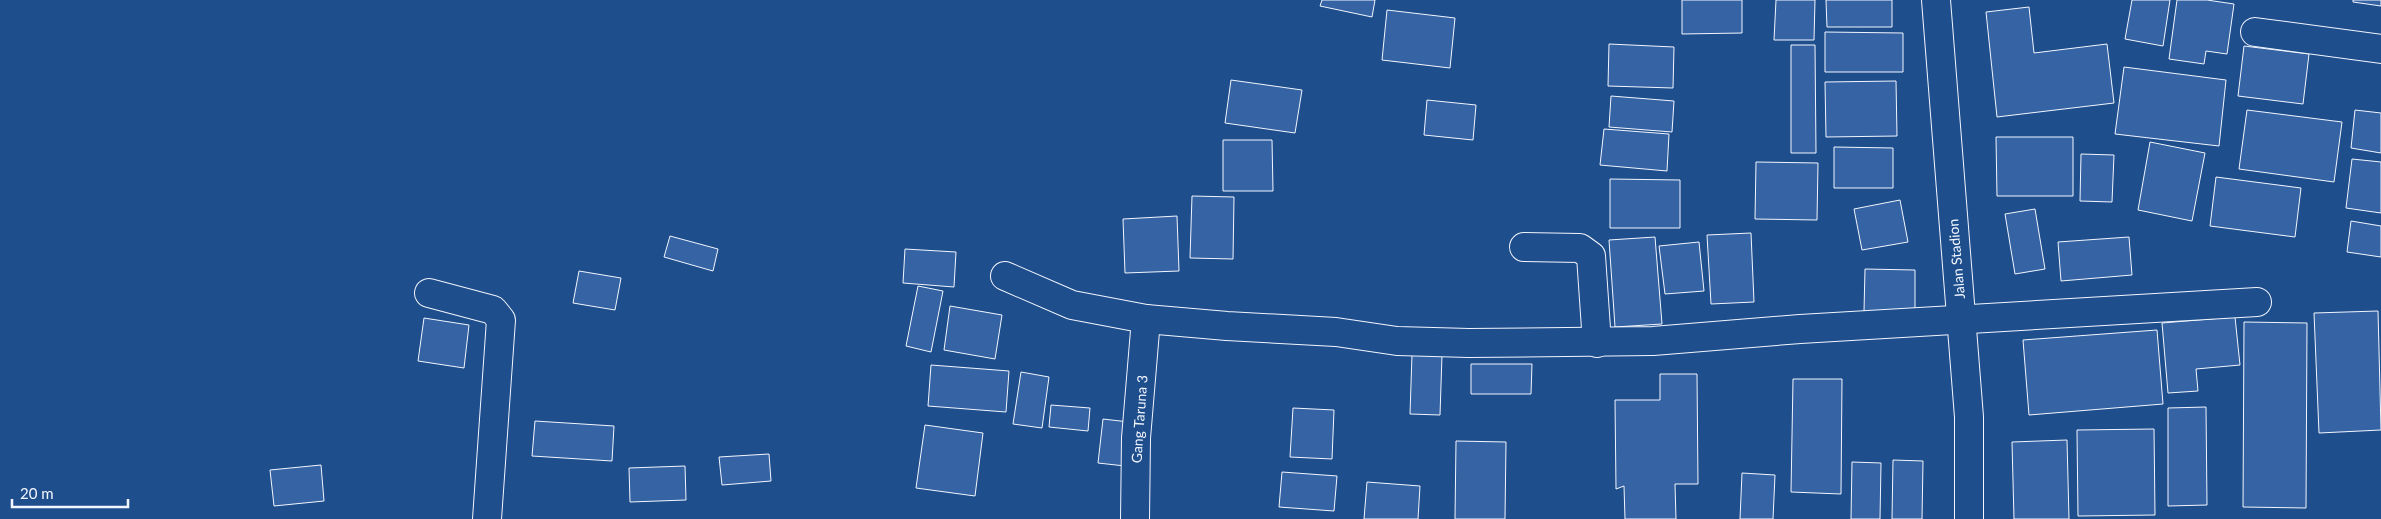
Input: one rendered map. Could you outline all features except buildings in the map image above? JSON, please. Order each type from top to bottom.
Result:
[{"type":"street","name":"Jalan Stadion","points":[[1936,0],[1946,153],[1969,416],[1969,519]]},
{"type":"street","points":[[2255,32],[2381,49]]},
{"type":"street","points":[[1524,247],[1580,248],[1590,256],[1597,343]]},
{"type":"street","points":[[1005,276],[1072,305],[1146,319],[1336,332],[1397,341],[1469,343],[1653,341],[1800,329],[2257,302]]},
{"type":"street","points":[[428,293],[493,310],[500,320],[487,519]]},
{"type":"street","name":"Gang Taruna 3","points":[[1135,519],[1136,438],[1146,319]]}]
